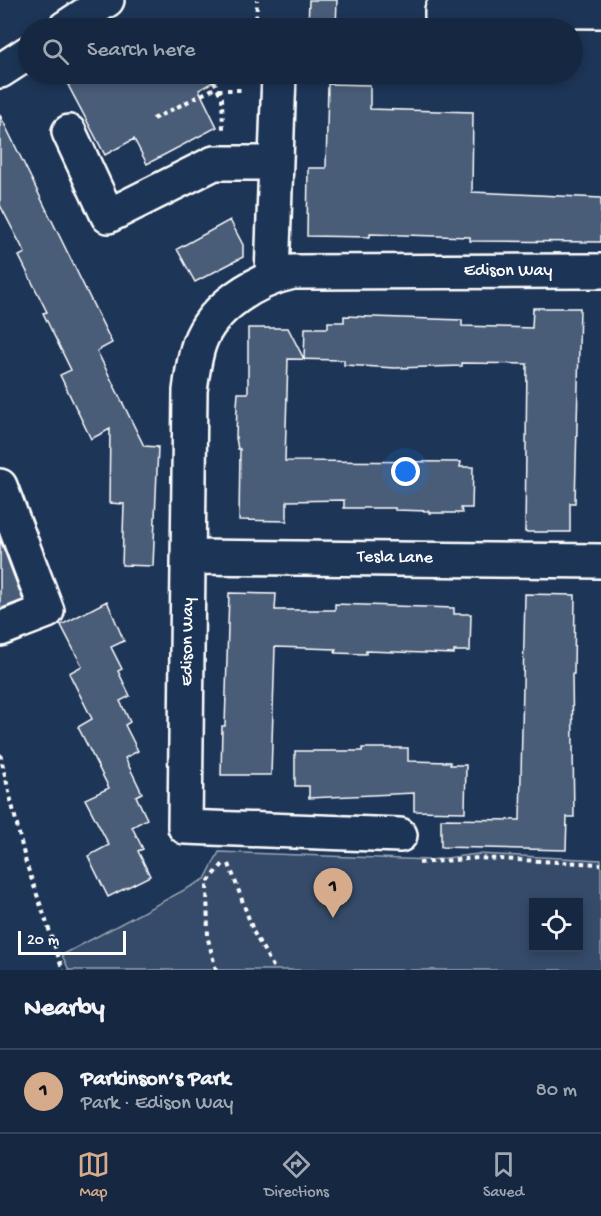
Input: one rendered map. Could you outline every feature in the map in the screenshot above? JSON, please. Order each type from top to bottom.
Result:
[{"type":"street","points":[[80,18],[107,0]]},
{"type":"street","points":[[442,18],[442,10],[601,11]]},
{"type":"street","points":[[0,71],[18,59]]},
{"type":"street","points":[[272,276],[279,84]]},
{"type":"street","points":[[69,132],[108,216],[214,163],[276,163]]},
{"type":"street","name":"Edison Way","points":[[400,835],[268,832],[185,827],[190,391],[200,342],[214,320],[230,303],[272,276],[304,272],[601,271]]},
{"type":"street","points":[[0,486],[47,611],[0,629]]},
{"type":"street","name":"Tesla Lane","points":[[189,556],[601,561]]},
{"type":"path","points":[[256,18],[257,0]]},
{"type":"path","points":[[216,84],[222,98],[224,118],[222,163]]},
{"type":"path","points":[[153,119],[217,87]]},
{"type":"path","points":[[0,754],[26,862],[63,970]]},
{"type":"path","points":[[418,863],[478,858],[601,864]]},
{"type":"path","points":[[216,970],[208,939],[207,883],[227,860],[239,860]]},
{"type":"path","points":[[227,860],[254,933],[275,970]]},
{"type":"shaded area","points":[[219,852],[430,860],[478,854],[601,860],[601,970],[69,970],[62,955],[205,879]]},
{"type":"building","points":[[309,0],[337,0],[336,18],[308,18]]},
{"type":"building","points":[[209,84],[199,90],[217,127],[147,164],[134,139],[105,155],[68,85]]},
{"type":"building","points":[[328,84],[370,85],[370,109],[473,112],[472,192],[601,198],[601,242],[470,241],[470,237],[370,234],[370,237],[307,236],[308,168],[326,168]]},
{"type":"building","points":[[0,115],[112,343],[97,351],[144,446],[158,447],[153,566],[122,565],[124,504],[109,503],[110,429],[91,439],[60,375],[71,370],[43,313],[47,312],[19,256],[25,253],[0,205]]},
{"type":"building","points":[[230,220],[243,245],[243,257],[195,282],[177,249]]},
{"type":"building","points":[[533,308],[580,308],[575,503],[570,503],[570,532],[525,532],[527,364],[462,363],[462,366],[395,368],[344,365],[344,360],[288,359],[285,461],[461,462],[460,467],[473,467],[472,508],[461,508],[462,513],[429,513],[429,511],[395,510],[395,508],[344,508],[344,500],[287,501],[287,521],[239,520],[240,449],[238,449],[236,438],[237,406],[238,393],[248,393],[248,328],[288,328],[304,359],[305,328],[328,328],[328,322],[344,322],[344,316],[462,320],[462,326],[532,328]]},
{"type":"building","points":[[0,539],[23,600],[0,609]]},
{"type":"building","points":[[229,593],[276,594],[275,610],[335,610],[335,604],[454,608],[454,614],[471,614],[470,651],[454,651],[454,654],[366,651],[366,654],[335,653],[336,649],[275,647],[271,775],[221,775],[222,726],[225,726]]},
{"type":"building","points":[[525,594],[575,595],[574,674],[572,674],[574,817],[567,817],[566,850],[441,847],[441,819],[520,820]]},
{"type":"building","points":[[107,601],[124,641],[111,647],[122,669],[118,671],[130,696],[120,701],[130,722],[125,725],[138,751],[125,758],[142,793],[136,796],[147,819],[132,827],[143,849],[138,851],[150,876],[108,897],[88,856],[109,845],[85,799],[109,788],[78,727],[92,719],[69,673],[82,666],[61,625]]},
{"type":"building","points":[[362,748],[408,748],[408,761],[450,762],[450,765],[466,765],[465,812],[414,811],[414,793],[309,798],[309,786],[295,786],[295,751],[362,751]]},
{"type":"place","name":"Parkinson’s Park","points":[[333,918]]}]
